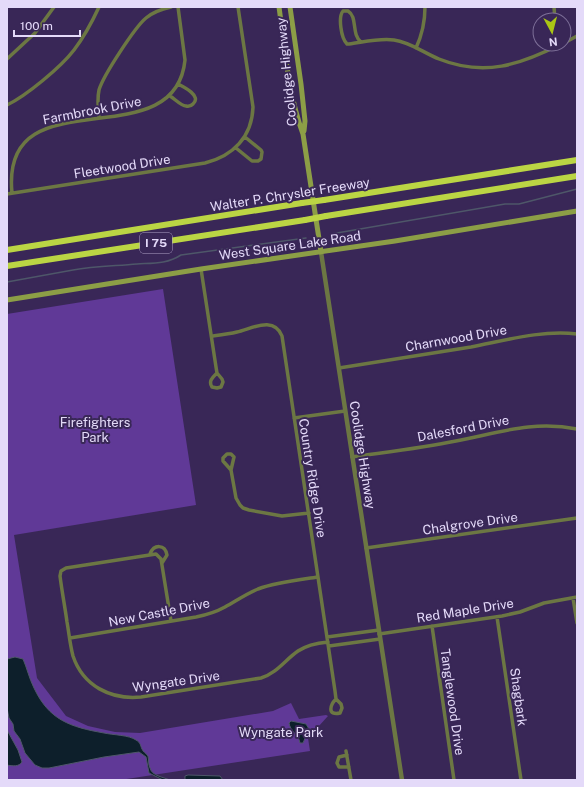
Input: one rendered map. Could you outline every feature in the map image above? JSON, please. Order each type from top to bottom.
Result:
[{"type":"highway","name":"Walter P. Chrysler Freeway","points":[[7,250],[577,160]]},
{"type":"highway","name":"Walter P. Chrysler Freeway","points":[[7,266],[577,176]]},
{"type":"main road","name":"Coolidge Highway","points":[[279,7],[291,87],[299,122],[304,134]]},
{"type":"main road","name":"Coolidge Highway","points":[[290,7],[301,84],[305,121],[304,134],[321,252]]},
{"type":"main road","name":"West Square Lake Road","points":[[7,300],[577,212]]},
{"type":"street","points":[[7,59],[29,40],[48,18],[54,7]]},
{"type":"street","points":[[7,105],[16,101],[47,77],[74,51],[92,23],[99,7]]},
{"type":"street","points":[[100,118],[98,102],[99,90],[108,72],[141,22],[153,13],[171,7]]},
{"type":"street","name":"Farmbrook Drive","points":[[12,193],[10,179],[12,162],[26,140],[45,128],[146,110],[156,106],[170,96],[182,75],[185,60],[178,7]]},
{"type":"street","name":"Fleetwood Drive","points":[[7,194],[205,163],[223,157],[236,148],[245,137],[250,125],[253,108],[238,7]]},
{"type":"street","points":[[416,48],[423,29],[425,7]]},
{"type":"street","points":[[361,42],[356,36],[352,15],[348,11],[343,11],[340,18],[344,40],[349,44],[389,39],[403,42],[451,63],[490,68],[520,63],[546,52]]},
{"type":"street","points":[[170,96],[185,106],[190,106],[194,103],[194,94],[178,84]]},
{"type":"street","points":[[236,148],[252,161],[258,161],[261,159],[262,152],[245,137]]},
{"type":"street","name":"Coolidge Highway","points":[[321,252],[402,780]]},
{"type":"street","points":[[201,269],[217,373]]},
{"type":"street","name":"Country Ridge Drive","points":[[212,336],[236,332],[265,324],[272,325],[278,329],[282,336],[336,699]]},
{"type":"street","name":"Charnwood Drive","points":[[338,368],[530,335],[553,333],[577,334]]},
{"type":"street","points":[[294,418],[345,411]]},
{"type":"street","name":"Dalesford Drive","points":[[352,457],[444,444],[499,430],[521,427],[549,425],[577,429]]},
{"type":"street","points":[[231,470],[236,498],[240,506],[243,508],[282,516],[308,513]]},
{"type":"street","name":"Chalgrove Drive","points":[[366,548],[577,518]]},
{"type":"street","points":[[162,563],[167,555],[164,548],[160,546],[152,549],[150,554],[156,554],[159,556],[162,563],[171,621]]},
{"type":"street","name":"Wyngate Drive","points":[[150,554],[66,568],[61,571],[60,576],[70,638],[76,662],[88,681],[110,695],[128,698],[141,697],[261,678],[276,671],[304,647],[379,634]]},
{"type":"street","name":"New Castle Drive","points":[[70,638],[210,614],[226,607],[246,594],[272,585],[318,577]]},
{"type":"street","points":[[575,598],[577,623]]},
{"type":"street","name":"Red Maple Drive","points":[[379,634],[514,614],[544,603],[575,598]]},
{"type":"street","name":"Shagbark","points":[[497,617],[521,780]]},
{"type":"street","name":"Tanglewood Drive","points":[[432,626],[454,780]]},
{"type":"street","name":"Wyngate Drive","points":[[328,642],[379,634]]},
{"type":"street","points":[[349,767],[338,767],[336,763],[339,757],[347,753],[351,780]]},
{"type":"green space","name":"Firefighters Park","points":[[163,289],[196,505],[14,535],[37,678],[66,716],[88,726],[115,732],[140,733],[273,711],[291,703],[299,719],[326,715],[328,716],[308,738],[310,751],[120,780],[7,780],[7,314]]},
{"type":"water","points":[[15,657],[23,659],[32,684],[40,699],[46,708],[54,715],[71,725],[81,728],[133,738],[140,743],[142,750],[148,756],[151,771],[155,775],[170,780],[163,780],[149,773],[146,757],[139,752],[104,757],[49,768],[42,768],[35,765],[25,753],[20,739],[14,731],[7,708],[7,659]]},
{"type":"water","points":[[291,721],[306,724],[309,729],[303,743],[300,743],[291,728],[289,723]]},
{"type":"water","points":[[7,730],[18,750],[22,762],[21,764],[13,766],[7,765]]},
{"type":"water","points":[[185,776],[220,776],[223,780],[185,780]]},
{"type":"waterway","points":[[331,234],[505,204],[519,204],[577,189]]},
{"type":"waterway","points":[[7,282],[81,269],[160,262],[170,260],[181,255],[306,238]]},
{"type":"park label","name":"Wyngate Park","points":[[281,732]]}]
